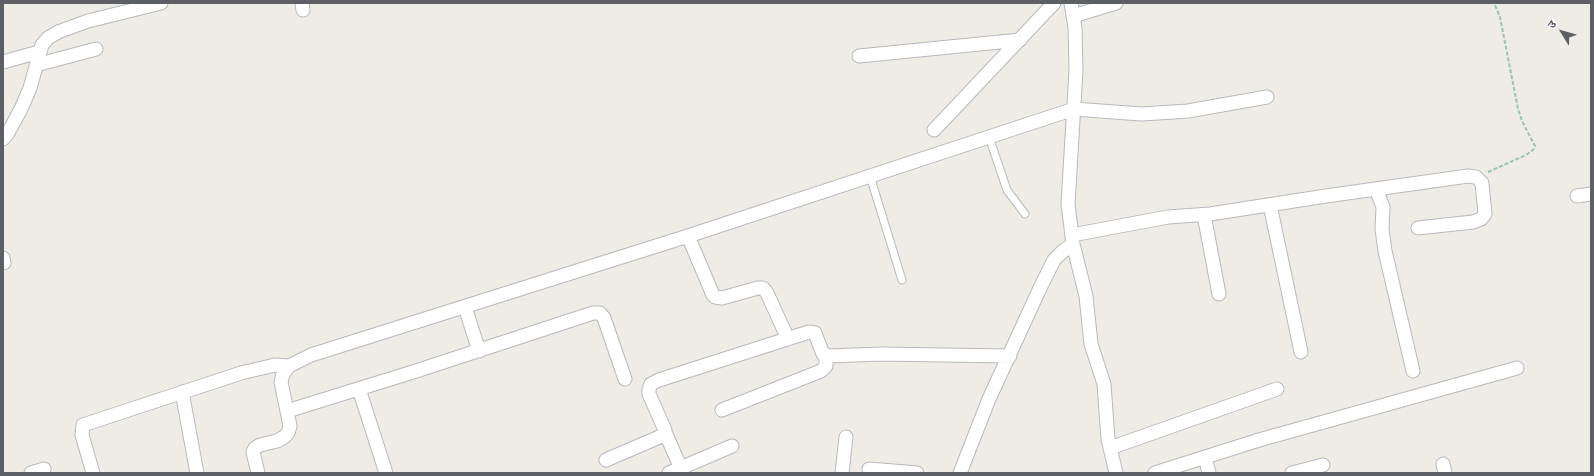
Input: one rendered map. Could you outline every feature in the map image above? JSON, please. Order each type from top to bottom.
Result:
[{"type":"street","points":[[3,139],[8,133],[21,109],[30,88],[42,44],[48,38],[58,32],[88,21],[161,3]]},
{"type":"street","points":[[934,130],[1054,3]]},
{"type":"street","points":[[1116,3],[1072,9],[1075,28],[1076,70],[1068,204],[1072,240],[1086,296],[1091,344],[1104,384],[1108,439],[1116,473]]},
{"type":"street","points":[[859,56],[1020,40]]},
{"type":"street","points":[[36,65],[96,49]]},
{"type":"street","points":[[3,62],[39,52]]},
{"type":"street","points":[[258,473],[253,452],[255,448],[260,445],[277,441],[284,437],[288,433],[290,426],[281,382],[283,374],[289,366],[311,355],[688,236],[1074,109],[1142,114],[1188,111],[1267,97]]},
{"type":"street","points":[[960,473],[978,427],[1032,305],[1054,260],[1072,240],[1168,217],[1204,215],[1468,176],[1476,177],[1482,183],[1485,214],[1481,219],[1473,222],[1418,228]]},
{"type":"street","points":[[1376,189],[1382,207],[1382,229],[1385,252],[1413,371]]},
{"type":"street","points":[[1577,196],[1591,194]]},
{"type":"street","points":[[1270,205],[1301,352]]},
{"type":"street","points":[[1204,215],[1219,294]]},
{"type":"street","points":[[688,236],[713,295],[715,297],[722,298],[763,288],[767,293],[788,339]]},
{"type":"street","points":[[465,307],[478,351]]},
{"type":"street","points":[[287,411],[593,313],[600,313],[604,318],[625,379]]},
{"type":"street","points":[[732,446],[678,471],[665,432],[648,394],[648,389],[652,384],[659,380],[809,332],[815,333],[821,352],[826,356],[880,354],[1010,356]]},
{"type":"street","points":[[722,410],[821,371],[826,366],[826,356]]},
{"type":"street","points":[[93,473],[82,435],[83,425],[242,373],[275,365],[289,366]]},
{"type":"street","points":[[1155,473],[1380,406],[1518,368]]},
{"type":"street","points":[[358,389],[386,473]]},
{"type":"street","points":[[1110,448],[1277,389]]},
{"type":"street","points":[[182,392],[197,473]]},
{"type":"street","points":[[606,460],[662,437],[665,432]]},
{"type":"street","points":[[842,473],[846,437]]},
{"type":"street","points":[[1205,457],[1209,473]]},
{"type":"street","points":[[1292,473],[1323,466]]},
{"type":"street","points":[[869,469],[917,473]]},
{"type":"lane","points":[[989,137],[1007,190],[1024,214]]},
{"type":"lane","points":[[870,176],[902,280]]},
{"type":"path","points":[[1476,177],[1526,156],[1535,146],[1522,121],[1518,109],[1500,17],[1494,3]]}]
